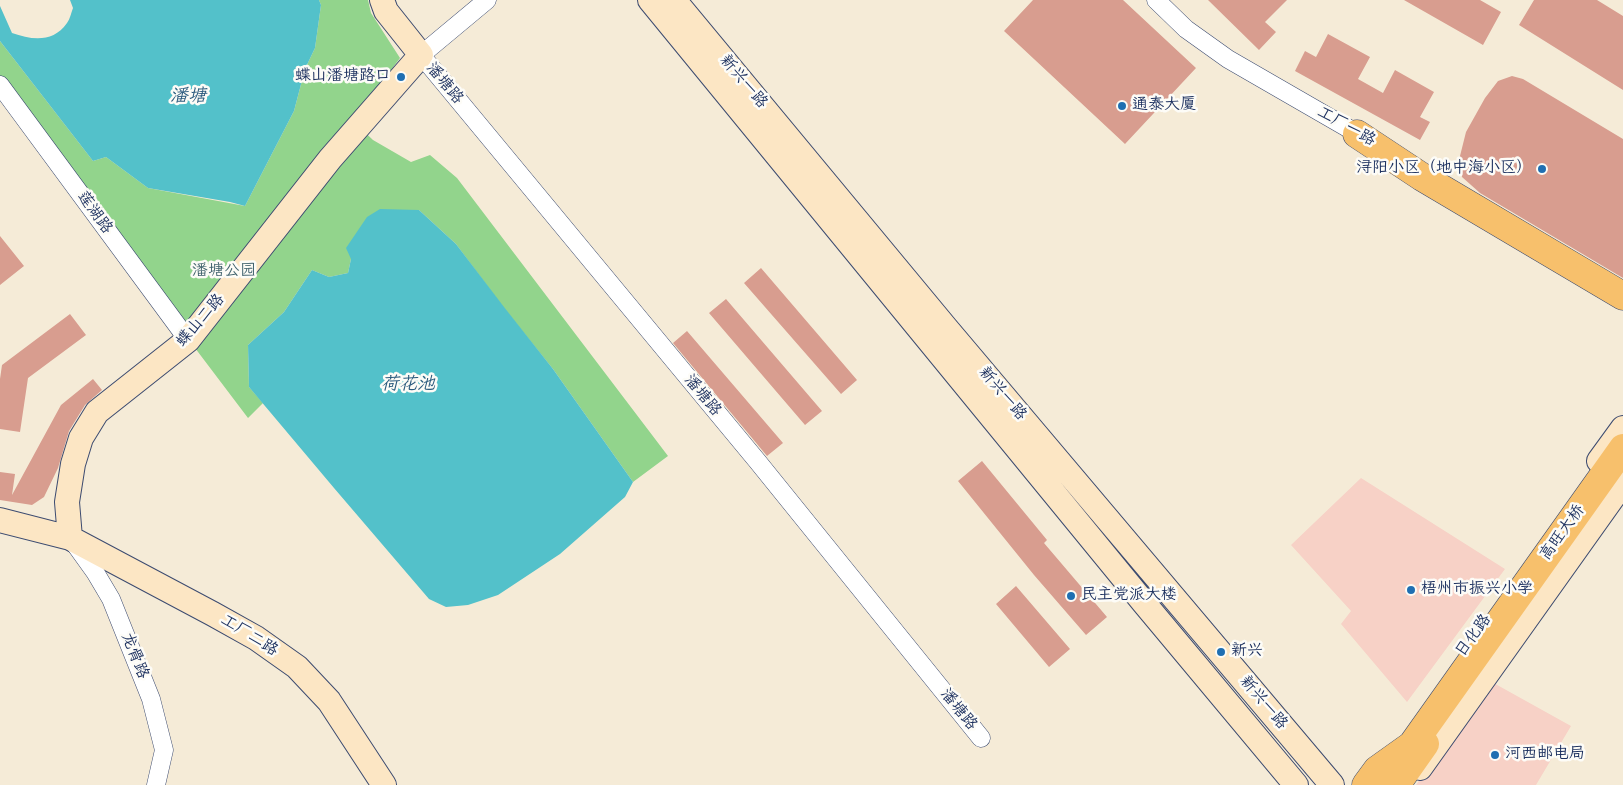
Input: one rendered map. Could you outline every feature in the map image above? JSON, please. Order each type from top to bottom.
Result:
[{"type":"main road","points":[[382,0],[386,11],[421,55]]},
{"type":"main road","name":"新兴一路","points":[[650,0],[1138,596],[1296,785]]},
{"type":"main road","name":"新兴一路","points":[[674,0],[940,320],[1332,785]]},
{"type":"main road","name":"蝶山二路","points":[[70,538],[67,502],[73,464],[81,438],[97,412],[188,340],[330,159],[421,55]]},
{"type":"main road","points":[[1357,134],[1422,177],[1623,296]]},
{"type":"main road","name":"日化路","points":[[1380,780],[1401,739],[1623,428]]},
{"type":"main road","name":"高旺大桥","points":[[1455,693],[1623,448]]},
{"type":"main road","name":"高旺大桥","points":[[1455,693],[1623,466]]},
{"type":"main road","name":"日化路","points":[[1403,785],[1414,776],[1623,483]]},
{"type":"main road","points":[[0,520],[70,538]]},
{"type":"main road","name":"工厂二路","points":[[70,538],[256,638],[297,667],[329,701],[384,785]]},
{"type":"main road","name":"日化路","points":[[1380,780],[1455,693]]},
{"type":"street","name":"蝶山二路","points":[[421,55],[487,0]]},
{"type":"street","name":"工厂一路","points":[[1156,0],[1186,29],[1228,59],[1357,134],[1427,169],[1623,286]]},
{"type":"street","name":"潘塘路","points":[[421,55],[758,462],[981,738]]},
{"type":"street","name":"莲湖路","points":[[0,86],[188,340]]},
{"type":"street","name":"龙骨路","points":[[70,538],[95,572],[111,599],[151,699],[164,750],[156,785]]},
{"type":"shaded area","name":"梧州市振兴小学","points":[[1361,478],[1505,569],[1407,702],[1341,624],[1351,611],[1291,545]]},
{"type":"shaded area","name":"河西邮电局","points":[[1490,681],[1571,726],[1536,785],[1416,785]]},
{"type":"green space","name":"潘塘公园","points":[[319,0],[368,0],[371,13],[400,58],[353,121],[373,140],[411,162],[430,155],[457,178],[668,456],[633,482],[553,369],[456,244],[419,210],[351,259],[348,273],[329,277],[312,270],[284,312],[248,345],[249,387],[263,403],[248,418],[114,241],[0,85],[0,41],[93,161],[106,157],[148,188],[245,206],[294,111],[305,69],[315,48],[321,5]]},
{"type":"water","name":"潘塘","points":[[70,0],[319,0],[321,5],[315,48],[305,69],[294,111],[245,206],[148,188],[106,157],[93,161],[0,41],[0,6],[12,33],[42,38],[55,34],[67,23],[73,8]]},
{"type":"water","name":"荷花池","points":[[380,209],[419,210],[456,244],[553,369],[633,482],[625,497],[560,554],[498,595],[468,605],[446,607],[429,599],[249,387],[248,345],[284,312],[312,270],[329,277],[348,273],[351,259],[346,248],[367,217]]},
{"type":"building","name":"通泰大厦","points":[[1033,0],[1123,0],[1196,68],[1125,144],[1004,31]]},
{"type":"building","points":[[1208,0],[1287,0],[1265,22],[1276,32],[1259,50]]},
{"type":"building","points":[[1404,0],[1480,0],[1501,12],[1483,45]]},
{"type":"building","points":[[1534,0],[1597,0],[1623,16],[1623,90],[1519,25]]},
{"type":"building","points":[[1328,34],[1370,57],[1358,79],[1383,93],[1395,70],[1434,92],[1420,117],[1430,122],[1420,140],[1295,71],[1305,51],[1316,57]]},
{"type":"building","name":"浔阳小区（地中海小区）","points":[[1512,76],[1523,79],[1623,139],[1623,278],[1480,193],[1462,177],[1459,160],[1466,132],[1485,98],[1498,81]]},
{"type":"building","points":[[0,236],[24,266],[0,285]]},
{"type":"building","points":[[761,268],[857,380],[841,394],[744,283]]},
{"type":"building","points":[[726,299],[822,411],[805,425],[709,313]]},
{"type":"building","points":[[70,314],[86,335],[28,378],[20,432],[0,429],[0,379],[2,365]]},
{"type":"building","points":[[687,331],[783,443],[767,456],[673,343]]},
{"type":"building","points":[[93,379],[102,390],[85,405],[69,431],[58,468],[44,497],[32,505],[0,500],[0,472],[15,474],[12,495],[61,405]]},
{"type":"building","points":[[982,461],[1047,540],[1044,543],[1107,617],[1086,635],[1034,575],[958,481]]},
{"type":"building","points":[[1016,586],[1070,649],[1049,667],[996,604]]},
{"type":"place","name":"蝶山潘塘路口","points":[[401,77]]},
{"type":"place","name":"通泰大厦","points":[[1122,106]]},
{"type":"place","name":"浔阳小区（地中海小区）","points":[[1542,169]]},
{"type":"place","name":"梧州市振兴小学","points":[[1411,590]]},
{"type":"place","name":"民主党派大楼","points":[[1071,596]]},
{"type":"place","name":"新兴","points":[[1221,652]]},
{"type":"place","name":"河西邮电局","points":[[1495,755]]}]
